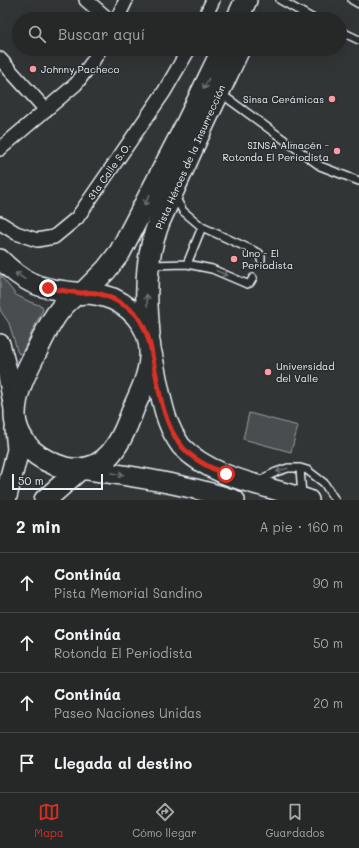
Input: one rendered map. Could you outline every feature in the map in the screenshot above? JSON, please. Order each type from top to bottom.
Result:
[{"type":"main road","points":[[240,12],[246,0]]},
{"type":"main road","points":[[256,12],[262,0]]},
{"type":"main road","name":"Pista Héroes de la Insurrección","points":[[15,416],[21,385],[50,324],[58,311],[76,295],[84,293],[106,270],[120,252],[186,126],[220,56]]},
{"type":"main road","name":"Pista Héroes de la Insurrección","points":[[80,469],[87,469],[111,454],[119,443],[146,379],[150,358],[147,288],[150,254],[155,235],[236,56]]},
{"type":"main road","points":[[0,259],[14,272],[32,283],[61,291],[101,294],[123,304],[136,314],[140,319],[149,339],[164,410],[180,445],[213,469],[256,485],[304,499]]},
{"type":"main road","points":[[0,344],[7,370],[15,416],[18,450],[5,500]]},
{"type":"main road","points":[[15,416],[20,435],[26,444],[36,454],[53,464],[68,468],[147,479],[213,497],[235,500]]},
{"type":"main road","points":[[45,500],[80,469]]},
{"type":"street","points":[[86,0],[100,12]]},
{"type":"street","points":[[120,12],[126,0]]},
{"type":"street","points":[[207,12],[213,0]]},
{"type":"street","points":[[0,149],[76,84],[96,56]]},
{"type":"street","name":"31a Calle S.O.","points":[[0,223],[16,233],[37,240],[54,237],[77,218],[164,92],[185,56]]},
{"type":"street","points":[[0,58],[46,110]]},
{"type":"lane","points":[[280,0],[301,12]]},
{"type":"lane","points":[[352,0],[359,4]]},
{"type":"lane","points":[[347,34],[359,40]]},
{"type":"lane","points":[[219,92],[320,166],[359,181]]},
{"type":"lane","points":[[173,193],[183,211],[202,227],[259,253],[261,260]]},
{"type":"lane","points":[[187,264],[202,227]]},
{"type":"lane","points":[[149,265],[187,264],[212,269],[247,284],[250,283],[253,278]]},
{"type":"lane","points":[[256,485],[266,477],[276,472],[288,468],[300,468],[307,470],[324,483],[335,500]]},
{"type":"lane","points":[[300,468],[304,499]]},
{"type":"shaded area","points":[[0,275],[16,295],[42,306],[43,309],[22,353],[19,354],[9,323],[0,310]]},
{"type":"shaded area","points":[[249,413],[298,426],[291,452],[243,439]]},
{"type":"place","name":"Johnny Pacheco","points":[[33,69]]},
{"type":"place","name":"Sinsa Cerámicas","points":[[332,99]]},
{"type":"place","name":"SINSA Almacén - Rotonda El Periodista","points":[[337,151]]},
{"type":"place","name":"Uno - El Periodista","points":[[234,259]]},
{"type":"place","name":"Universidad del Valle","points":[[268,372]]},
{"type":"route","points":[[48,288],[61,291],[101,294],[123,304],[136,314],[140,319],[149,339],[161,398],[168,423],[180,445],[213,469],[226,474]]}]
